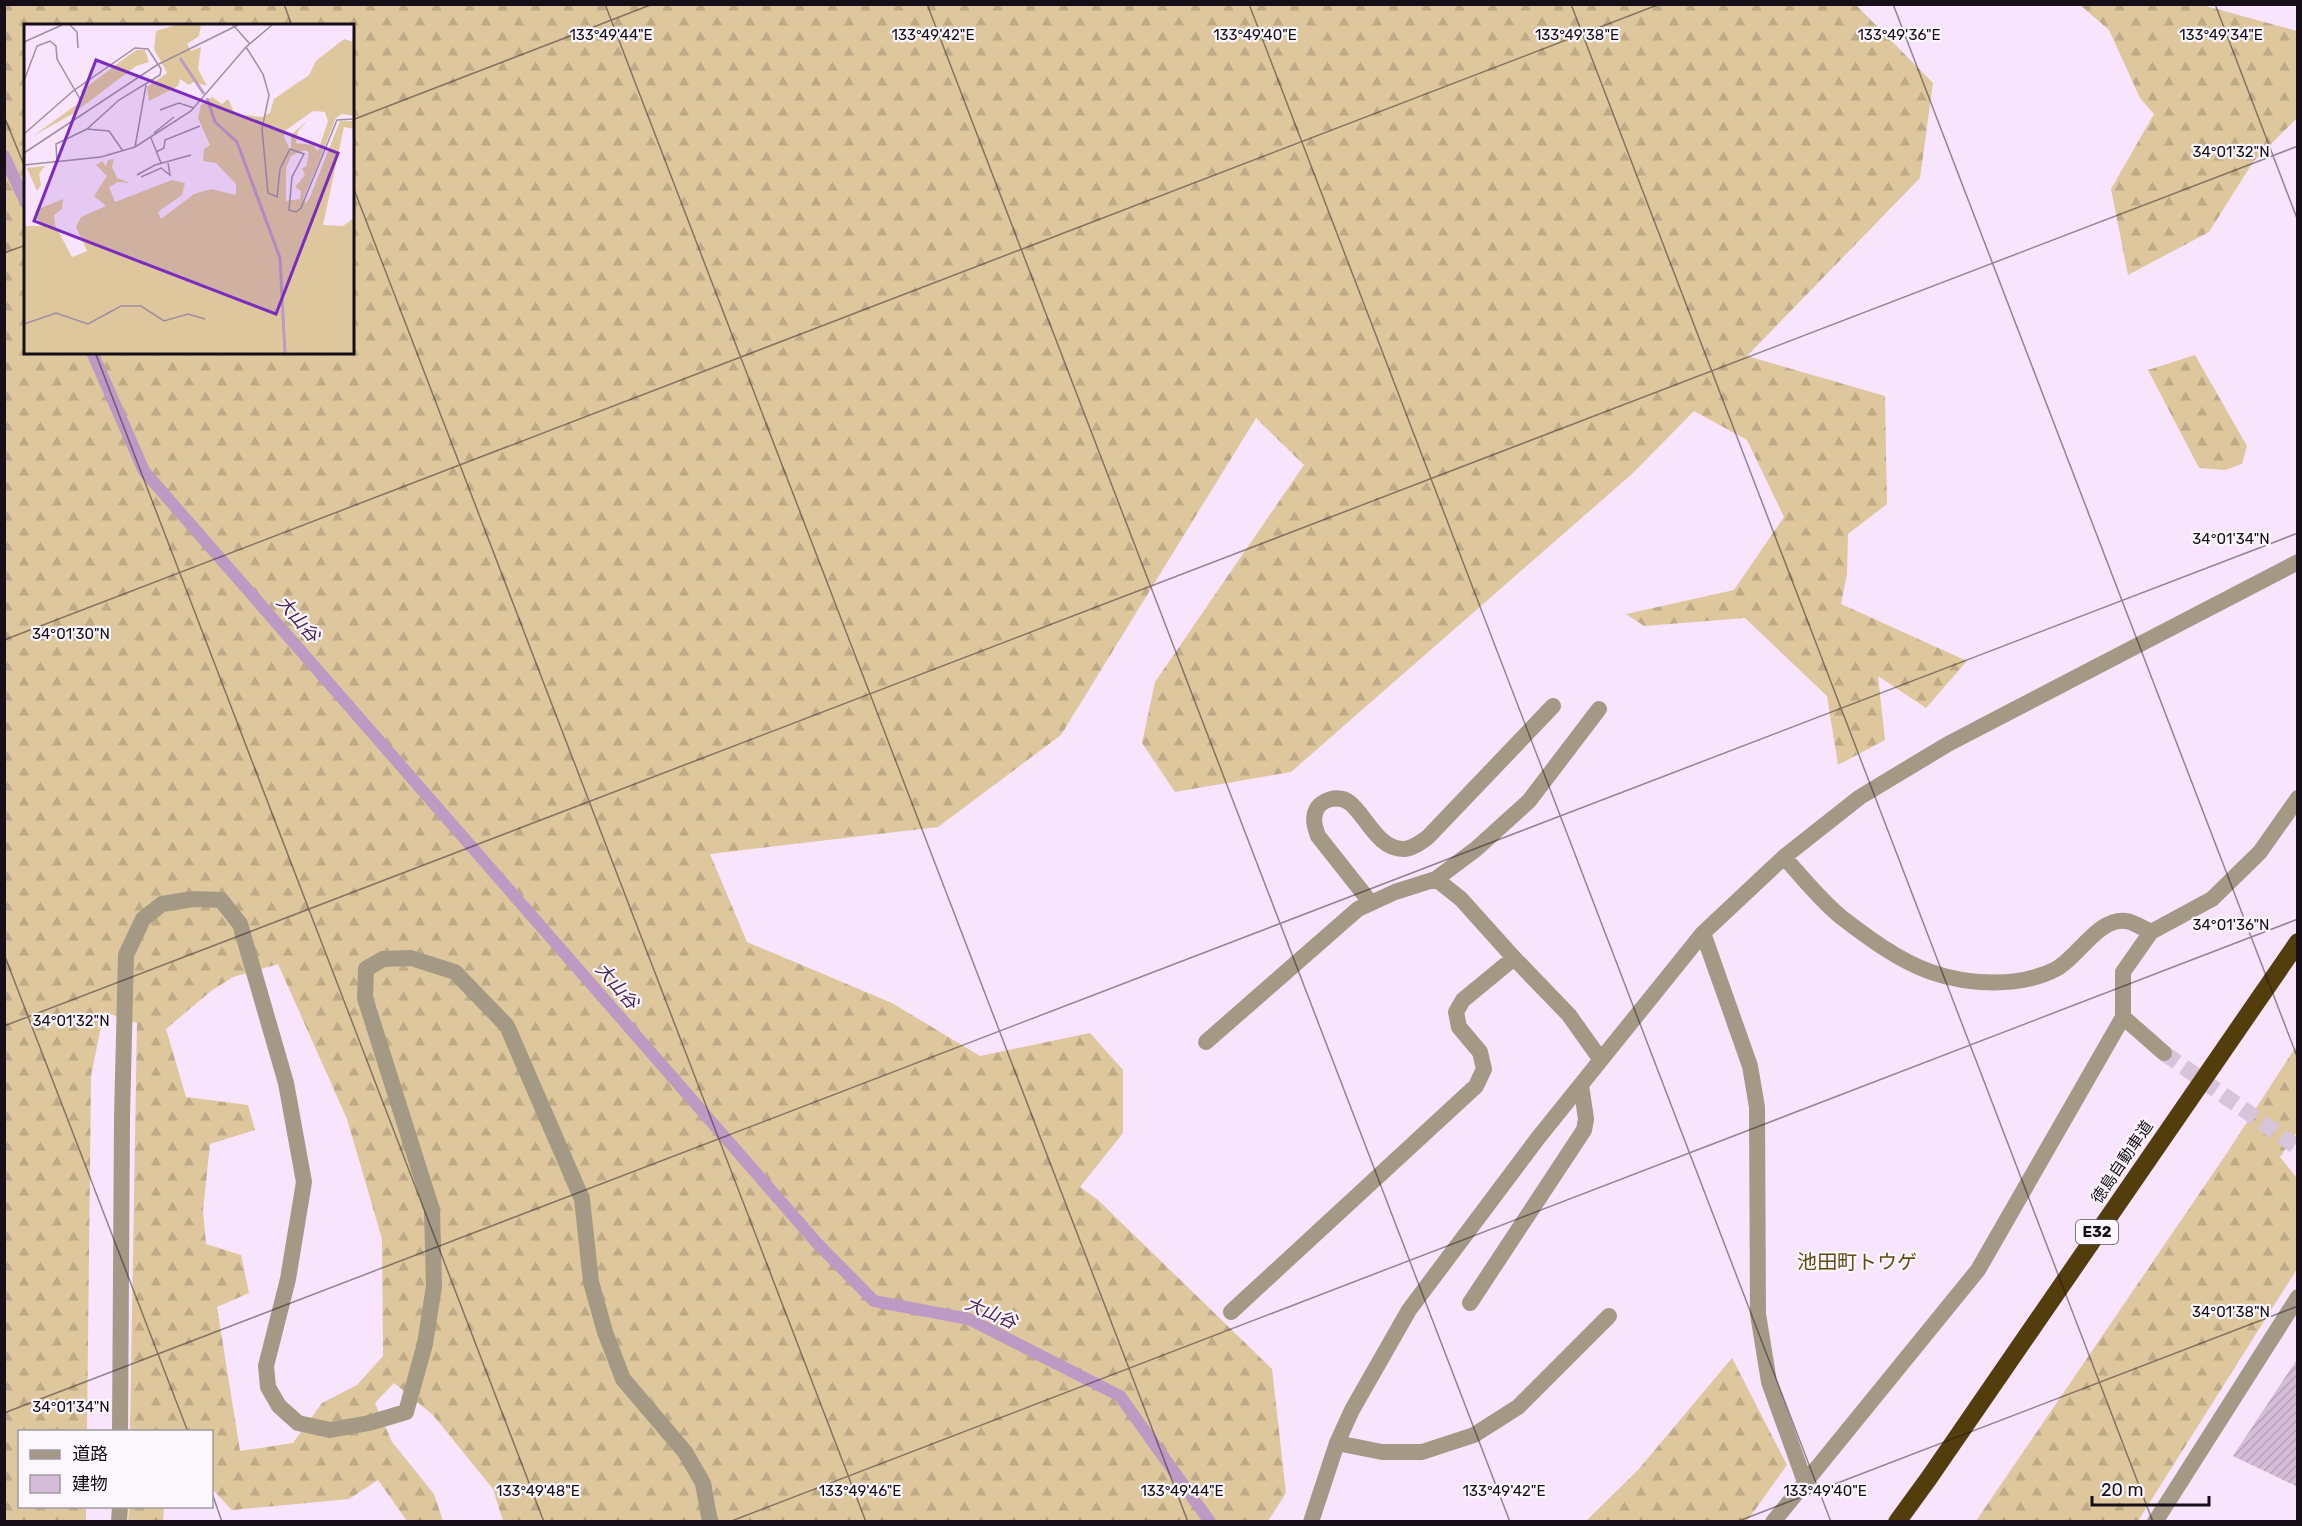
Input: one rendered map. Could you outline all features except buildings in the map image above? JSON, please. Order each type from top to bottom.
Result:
[{"type":"highway","name":"徳島自動車道","points":[[1897,1521],[1936,1468],[2298,942]]},
{"type":"street","points":[[1311,1521],[1337,1443],[1376,1366],[1409,1310],[1467,1230],[1703,933],[1784,857],[1860,797],[1948,744],[2297,565]]},
{"type":"street","points":[[1371,903],[1318,836],[1313,824],[1316,809],[1326,800],[1338,798],[1349,802],[1379,837],[1389,844],[1402,849],[1415,846],[1428,837],[1553,706]]},
{"type":"street","points":[[1206,1042],[1358,909],[1395,892],[1436,879],[1476,849],[1529,801],[1599,709]]},
{"type":"street","points":[[1773,1521],[1978,1270],[2123,1017],[2123,972],[2151,932],[2212,899],[2260,852],[2298,798]]},
{"type":"street","points":[[1784,857],[1840,916],[1898,956],[1931,972],[1966,980],[1996,982],[2028,978],[2056,969],[2075,956],[2095,933],[2110,923],[2126,921],[2151,932]]},
{"type":"street","points":[[1436,879],[1461,899],[1569,1015],[1601,1060]]},
{"type":"street","points":[[120,1430],[122,1117],[126,955],[143,920],[162,904],[193,899],[221,900],[240,924],[286,1083],[304,1182],[288,1279],[266,1366],[268,1387],[279,1406],[298,1423],[330,1430],[369,1423],[406,1412],[425,1344],[434,1286],[432,1210],[365,998],[366,969],[383,959],[411,958],[455,972],[507,1026],[582,1200],[591,1282],[605,1332],[623,1378],[685,1452],[703,1484],[710,1521]]},
{"type":"street","points":[[1703,933],[1750,1066],[1757,1107],[1758,1314],[1769,1382],[1805,1482]]},
{"type":"street","points":[[1231,1312],[1476,1086],[1484,1069],[1480,1053],[1459,1027],[1456,1012],[1463,1000],[1514,958]]},
{"type":"street","points":[[2123,1017],[2164,1053]]},
{"type":"street","points":[[1470,1303],[1584,1130],[1586,1119],[1581,1086]]},
{"type":"street","points":[[2155,1521],[2298,1297]]},
{"type":"street","points":[[1337,1443],[1382,1452],[1422,1452],[1474,1435],[1518,1407],[1609,1316]]},
{"type":"green space","points":[[1855,4],[1933,83],[1920,178],[1747,356],[1885,396],[1887,504],[1848,534],[1847,574],[1841,604],[1967,661],[1926,708],[1878,676],[1885,740],[1838,765],[1827,696],[1745,618],[1644,626],[1626,614],[1734,590],[1784,517],[1747,440],[1694,411],[1633,473],[1291,772],[1175,792],[1142,743],[1155,682],[1304,465],[1256,418],[1061,735],[938,827],[710,854],[747,942],[892,1003],[980,1056],[1090,1033],[1123,1070],[1123,1133],[1080,1187],[1098,1200],[1272,1369],[1286,1493],[1268,1521],[978,1522],[976,1519],[974,1522],[503,1521],[493,1489],[433,1415],[394,1383],[375,1403],[392,1442],[434,1494],[443,1521],[407,1521],[378,1480],[349,1499],[232,1510],[213,1490],[213,1430],[130,1430],[137,1023],[104,1012],[91,1076],[87,1430],[18,1430],[18,1508],[86,1508],[86,1521],[5,1522],[5,5]],"holes":[[[278,964],[347,1119],[382,1239],[383,1356],[357,1385],[322,1403],[293,1443],[240,1451],[217,1307],[249,1293],[241,1255],[206,1244],[203,1210],[210,1144],[255,1130],[248,1105],[186,1097],[166,1029],[211,991],[233,977]]]},
{"type":"green space","points":[[2080,5],[2202,5],[2297,31],[2297,118],[2253,162],[2209,232],[2128,275],[2111,189],[2154,114],[2140,98],[2109,30]]},
{"type":"green space","points":[[2195,355],[2247,446],[2242,464],[2225,470],[2199,468],[2148,370]]},
{"type":"green space","points":[[2297,1045],[2297,1132],[2280,1157],[2297,1178],[2297,1269],[2138,1521],[1976,1521],[2227,1153]]},
{"type":"green space","points":[[1732,1358],[1787,1465],[1747,1521],[1586,1521],[1638,1470]]},
{"type":"green space","points":[[129,1508],[164,1508],[163,1521],[128,1521]]},
{"type":"waterway","name":"大山谷","points":[[4,156],[24,199]]},
{"type":"waterway","name":"大山谷","points":[[93,354],[144,471],[817,1243],[874,1301],[969,1319],[1120,1396],[1210,1522]]},
{"type":"tunnel","points":[[2164,1053],[2298,1148]]},
{"type":"district","name":"池田町トウゲ","points":[[1857,1262]]}]
